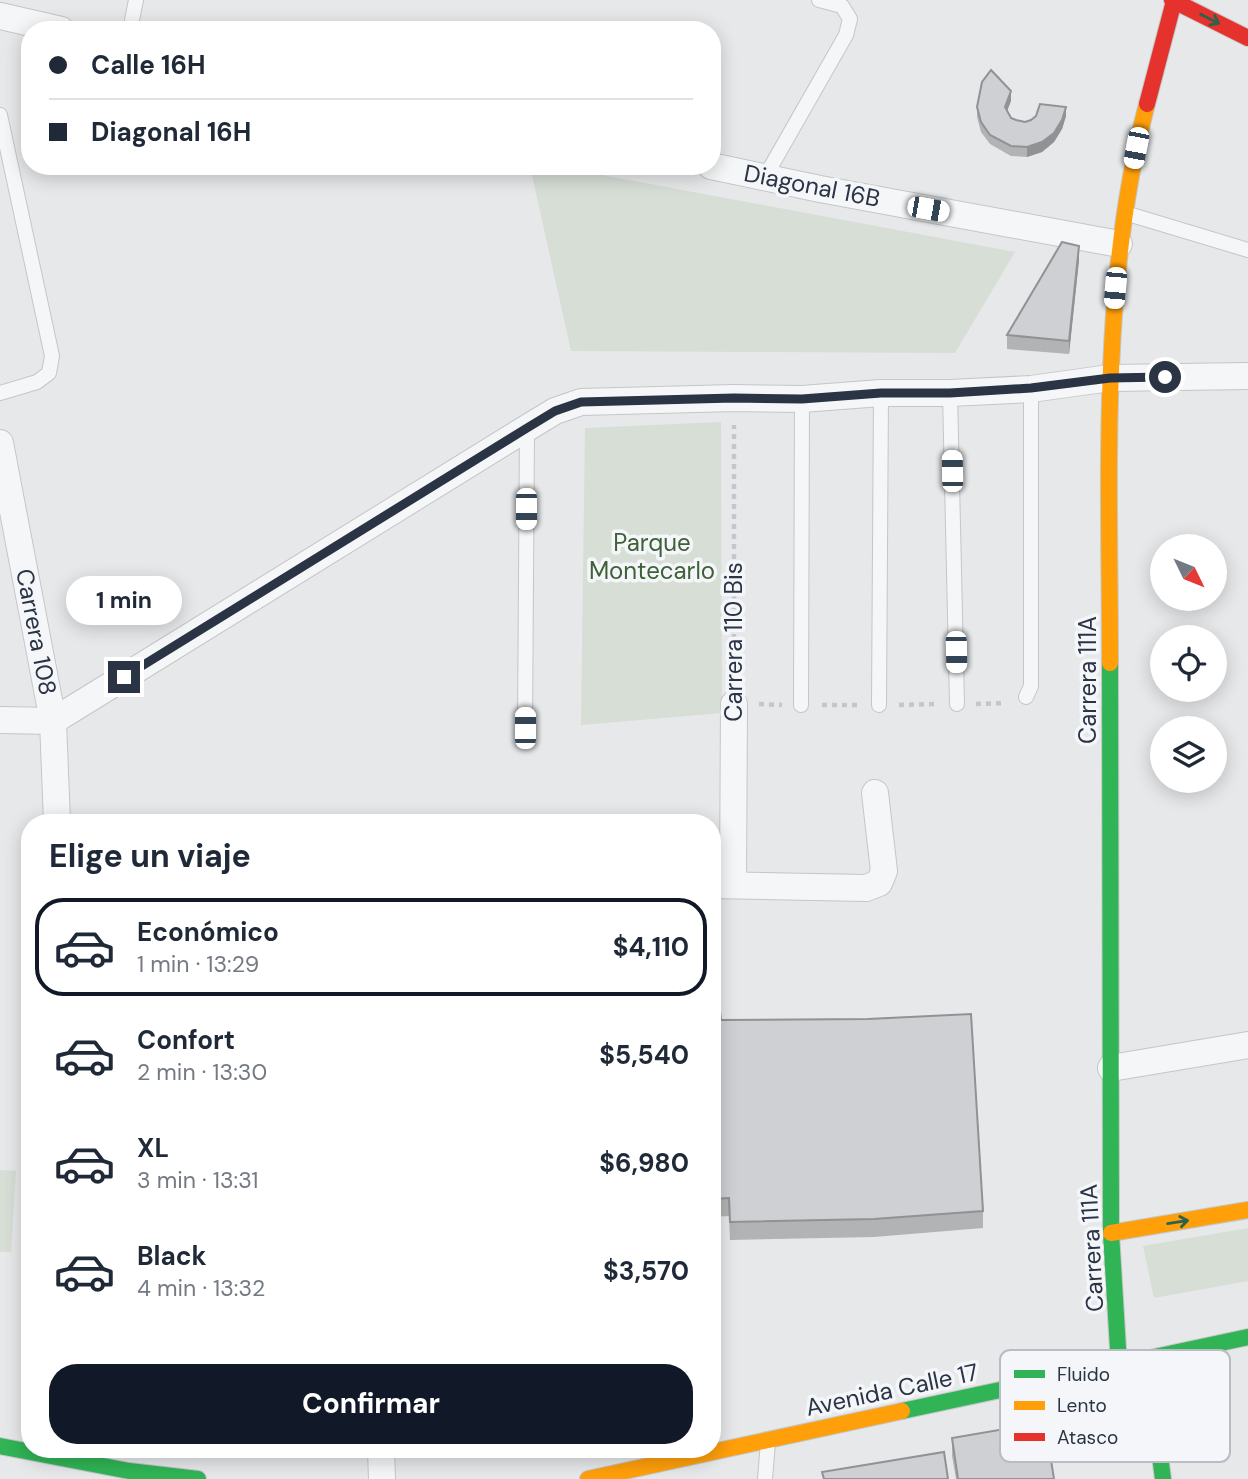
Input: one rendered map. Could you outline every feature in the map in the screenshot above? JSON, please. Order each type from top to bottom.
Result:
[{"type":"street","points":[[1173,1],[1248,38]]},
{"type":"street","name":"Carrera 111A","points":[[1118,1350],[1111,1233],[1110,378],[1119,244],[1124,213],[1141,127],[1173,1]]},
{"type":"street","points":[[0,16],[22,21]]},
{"type":"street","name":"Diagonal 16B","points":[[721,168],[1119,244]]},
{"type":"street","points":[[0,720],[53,720],[555,411],[581,402],[802,399],[881,393],[950,393],[1031,388],[1110,378],[1248,376]]},
{"type":"street","name":"Carrera 108","points":[[0,443],[53,720],[57,814]]},
{"type":"street","name":"Carrera 110 Bis","points":[[723,885],[734,704]]},
{"type":"street","points":[[723,885],[866,888],[879,883],[884,871],[875,793]]},
{"type":"street","points":[[1111,1068],[1248,1045]]},
{"type":"street","points":[[1111,1233],[1248,1210]]},
{"type":"street","name":"Avenida Calle 17","points":[[1187,1350],[1248,1337]]},
{"type":"street","name":"Avenida Calle 17","points":[[721,1451],[1000,1390]]},
{"type":"street","points":[[0,1446],[21,1450]]},
{"type":"street","points":[[65,1458],[129,1471],[198,1479]]},
{"type":"street","points":[[381,1458],[382,1479]]},
{"type":"street","name":"Avenida Calle 17","points":[[588,1479],[623,1476],[694,1458]]},
{"type":"lane","points":[[132,21],[136,0]]},
{"type":"lane","points":[[765,177],[846,35],[850,19],[842,6],[818,0]]},
{"type":"lane","points":[[0,116],[52,356],[49,373],[37,382],[0,393]]},
{"type":"lane","points":[[1124,213],[1248,250]]},
{"type":"lane","points":[[1026,697],[1031,686],[1031,388]]},
{"type":"lane","points":[[878,705],[881,393]]},
{"type":"lane","points":[[950,393],[957,704]]},
{"type":"lane","points":[[801,705],[802,399]]},
{"type":"lane","points":[[525,728],[527,428]]},
{"type":"lane","points":[[765,1479],[768,1439]]},
{"type":"path","name":"Carrera 110 Bis","points":[[734,398],[734,704]]},
{"type":"green space","points":[[532,175],[602,175],[1015,252],[955,353],[571,351]]},
{"type":"green space","name":"Parque Montecarlo","points":[[721,422],[722,713],[581,725],[585,428]]},
{"type":"green space","points":[[0,1170],[16,1171],[11,1252],[0,1252]]},
{"type":"green space","points":[[1248,1228],[1248,1281],[1154,1298],[1143,1246]]},
{"type":"building","points":[[991,70],[1011,91],[1005,107],[1011,118],[1025,122],[1031,120],[1036,116],[1040,104],[1066,107],[1054,133],[1042,142],[1027,147],[1011,146],[990,135],[981,122],[977,107],[982,82]]},
{"type":"building","points":[[1062,242],[1079,246],[1069,341],[1007,335]]},
{"type":"building","points":[[971,1014],[983,1211],[874,1219],[730,1222],[729,1198],[721,1198],[721,1020],[868,1019]]},
{"type":"building","points":[[1000,1430],[1000,1462],[1051,1462],[1054,1479],[958,1479],[952,1438]]},
{"type":"building","points":[[944,1452],[948,1479],[824,1479],[822,1472]]},
{"type":"traffic: fast","points":[[1110,663],[1111,1233],[1118,1350]]},
{"type":"traffic: fast","points":[[1187,1350],[1248,1337]]},
{"type":"traffic: fast","points":[[902,1411],[1000,1390]]},
{"type":"traffic: fast","points":[[0,1446],[21,1450]]},
{"type":"traffic: fast","points":[[62,1458],[129,1471],[198,1479]]},
{"type":"traffic: fast","points":[[1161,1462],[1163,1479]]},
{"type":"traffic: slow","points":[[1110,663],[1109,452],[1114,312],[1121,242],[1147,104]]},
{"type":"traffic: slow","points":[[1111,1233],[1248,1210]]},
{"type":"traffic: slow","points":[[721,1450],[902,1411]]},
{"type":"traffic: slow","points":[[588,1479],[685,1458]]},
{"type":"traffic: jam","points":[[1172,0],[1248,38]]},
{"type":"traffic: jam","points":[[1147,104],[1174,1]]},
{"type":"route","points":[[124,677],[555,411],[581,402],[802,399],[881,393],[950,393],[1031,388],[1110,378],[1165,377]]}]
